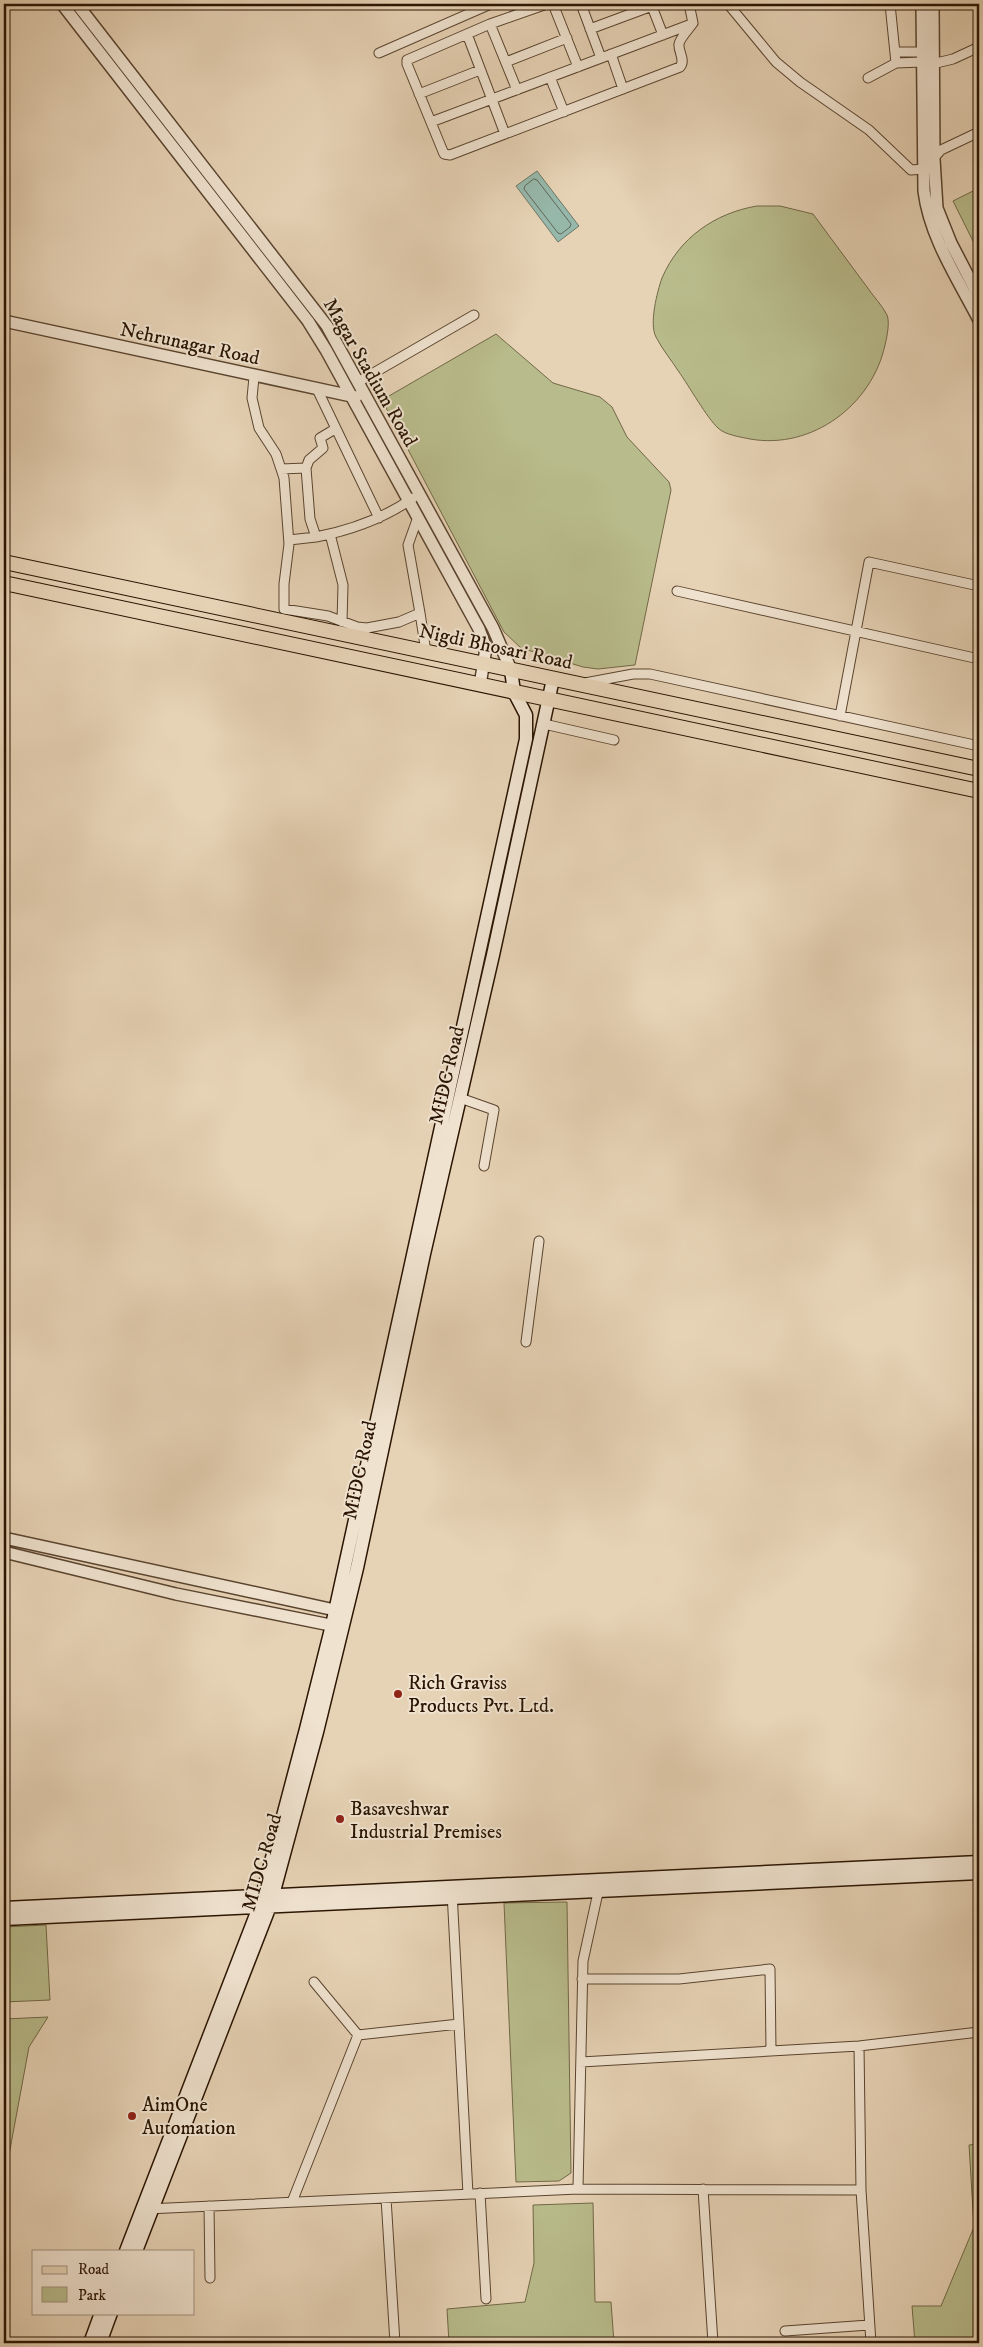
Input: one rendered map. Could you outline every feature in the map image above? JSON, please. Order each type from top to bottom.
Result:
[{"type":"main road","name":"Nigdi Bhosari Road","points":[[4,562],[363,632],[426,652],[979,769]]},
{"type":"main road","name":"Nigdi Bhosari Road","points":[[4,583],[979,791]]},
{"type":"main road","name":"Magar Stadium Road","points":[[436,1174],[526,739],[526,715],[514,692],[511,670]]},
{"type":"main road","name":"MIDC Road","points":[[126,2250],[147,2209],[266,1901],[338,1626],[436,1174],[460,1098],[553,679]]},
{"type":"main road","points":[[600,1886],[979,1862]]},
{"type":"main road","points":[[4,1919],[266,1901],[452,1892],[979,1873]]},
{"type":"main road","points":[[4,1908],[266,1901]]},
{"type":"main road","name":"MIDC Road","points":[[136,2250],[147,2209]]},
{"type":"main road","points":[[90,2343],[101,2314]]},
{"type":"main road","points":[[100,2343],[111,2314]]},
{"type":"street","name":"Magar Stadium Road","points":[[62,4],[308,321],[352,396],[479,629],[486,648],[485,664],[480,685]]},
{"type":"street","name":"Magar Stadium Road","points":[[77,4],[318,314],[337,343],[493,628],[511,670]]},
{"type":"street","points":[[379,53],[491,4]]},
{"type":"street","points":[[547,4],[490,24],[407,60],[446,156],[682,65],[678,45],[693,23],[689,4]]},
{"type":"street","points":[[553,4],[578,67]]},
{"type":"street","points":[[581,4],[601,58]]},
{"type":"street","points":[[728,4],[767,52],[800,82],[869,130],[908,168],[916,170],[924,168],[941,150],[979,132]]},
{"type":"street","points":[[890,4],[896,63]]},
{"type":"street","points":[[922,4],[935,190],[941,221],[979,297]]},
{"type":"street","points":[[933,4],[925,61],[924,168],[926,210],[931,225],[979,320]]},
{"type":"street","points":[[590,29],[651,5],[663,34]]},
{"type":"street","points":[[431,122],[693,23]]},
{"type":"street","points":[[490,24],[517,90]]},
{"type":"street","points":[[467,34],[505,134]]},
{"type":"street","points":[[506,62],[567,38]]},
{"type":"street","points":[[868,78],[896,63],[953,59],[979,47]]},
{"type":"street","points":[[895,52],[925,61]]},
{"type":"street","points":[[610,54],[623,89]]},
{"type":"street","points":[[420,94],[480,70]]},
{"type":"street","points":[[550,77],[564,112]]},
{"type":"street","points":[[358,382],[474,315]]},
{"type":"street","name":"Nehrunagar Road","points":[[4,321],[254,377],[368,400]]},
{"type":"street","points":[[254,377],[252,398],[259,428],[276,454],[284,478],[289,540],[284,584],[284,609],[328,616],[363,632],[399,622],[420,613]]},
{"type":"street","points":[[317,389],[379,518]]},
{"type":"street","points":[[316,537],[310,519],[306,468],[309,460],[323,448],[320,438],[335,429]]},
{"type":"street","points":[[281,469],[306,468]]},
{"type":"street","points":[[289,540],[316,537],[356,528],[379,518],[420,494]]},
{"type":"street","points":[[418,517],[408,545],[426,652]]},
{"type":"street","points":[[330,534],[343,585],[342,622]]},
{"type":"street","points":[[840,716],[869,562],[979,586]]},
{"type":"street","points":[[677,591],[979,659]]},
{"type":"street","points":[[578,684],[634,674],[650,674],[979,746]]},
{"type":"street","points":[[544,724],[614,740]]},
{"type":"street","points":[[460,1098],[494,1110],[484,1166]]},
{"type":"street","points":[[526,1342],[539,1241]]},
{"type":"street","points":[[4,1538],[341,1612]]},
{"type":"street","points":[[4,1552],[176,1594],[338,1626]]},
{"type":"street","points":[[578,2189],[583,1961],[600,1886]]},
{"type":"street","points":[[452,1892],[468,2194]]},
{"type":"street","points":[[582,1978],[679,1979],[770,1969],[771,2051]]},
{"type":"street","points":[[314,1982],[358,2035]]},
{"type":"street","points":[[358,2035],[459,2024]]},
{"type":"street","points":[[580,2062],[859,2046],[979,2032]]},
{"type":"street","points":[[292,2202],[358,2035]]},
{"type":"street","points":[[859,2046],[861,2190],[870,2343]]},
{"type":"street","points":[[147,2209],[578,2189],[861,2190]]},
{"type":"street","points":[[703,2189],[713,2343],[706,2343]]},
{"type":"street","points":[[480,2193],[486,2299]]},
{"type":"street","points":[[386,2198],[395,2343]]},
{"type":"street","points":[[209,2206],[210,2278]]},
{"type":"street","points":[[785,2332],[870,2325]]},
{"type":"green space","points":[[979,188],[979,253],[953,201]]},
{"type":"green space","points":[[757,206],[780,206],[813,214],[883,308],[888,322],[886,342],[878,367],[867,387],[853,404],[836,419],[817,430],[773,441],[750,439],[725,432],[718,428],[703,410],[661,346],[656,337],[653,324],[656,299],[662,278],[669,264],[688,239],[713,221],[742,209]]},
{"type":"green space","points":[[496,334],[553,383],[600,397],[612,407],[627,437],[669,482],[671,490],[635,665],[598,669],[583,667],[521,648],[504,632],[382,400]]},
{"type":"green space","points":[[567,1902],[571,2173],[559,2181],[516,2182],[504,1903]]},
{"type":"green space","points":[[46,1925],[50,2000],[4,2002],[4,1927]]},
{"type":"green space","points":[[48,2017],[29,2047],[4,2182],[4,2019]]},
{"type":"green space","points":[[979,2144],[979,2343],[915,2343],[912,2306],[941,2306],[974,2227],[969,2145]]},
{"type":"green space","points":[[593,2203],[595,2302],[611,2302],[614,2343],[449,2343],[447,2309],[525,2302],[534,2263],[533,2205]]},
{"type":"water","points":[[537,171],[579,226],[558,242],[516,186]]},
{"type":"place","name":"Rich Graviss Products Pvt. Ltd.","points":[[398,1694]]},
{"type":"place","name":"Basaveshwar Industrial Premises","points":[[340,1819]]},
{"type":"place","name":"AimOne Automation","points":[[132,2116]]}]
